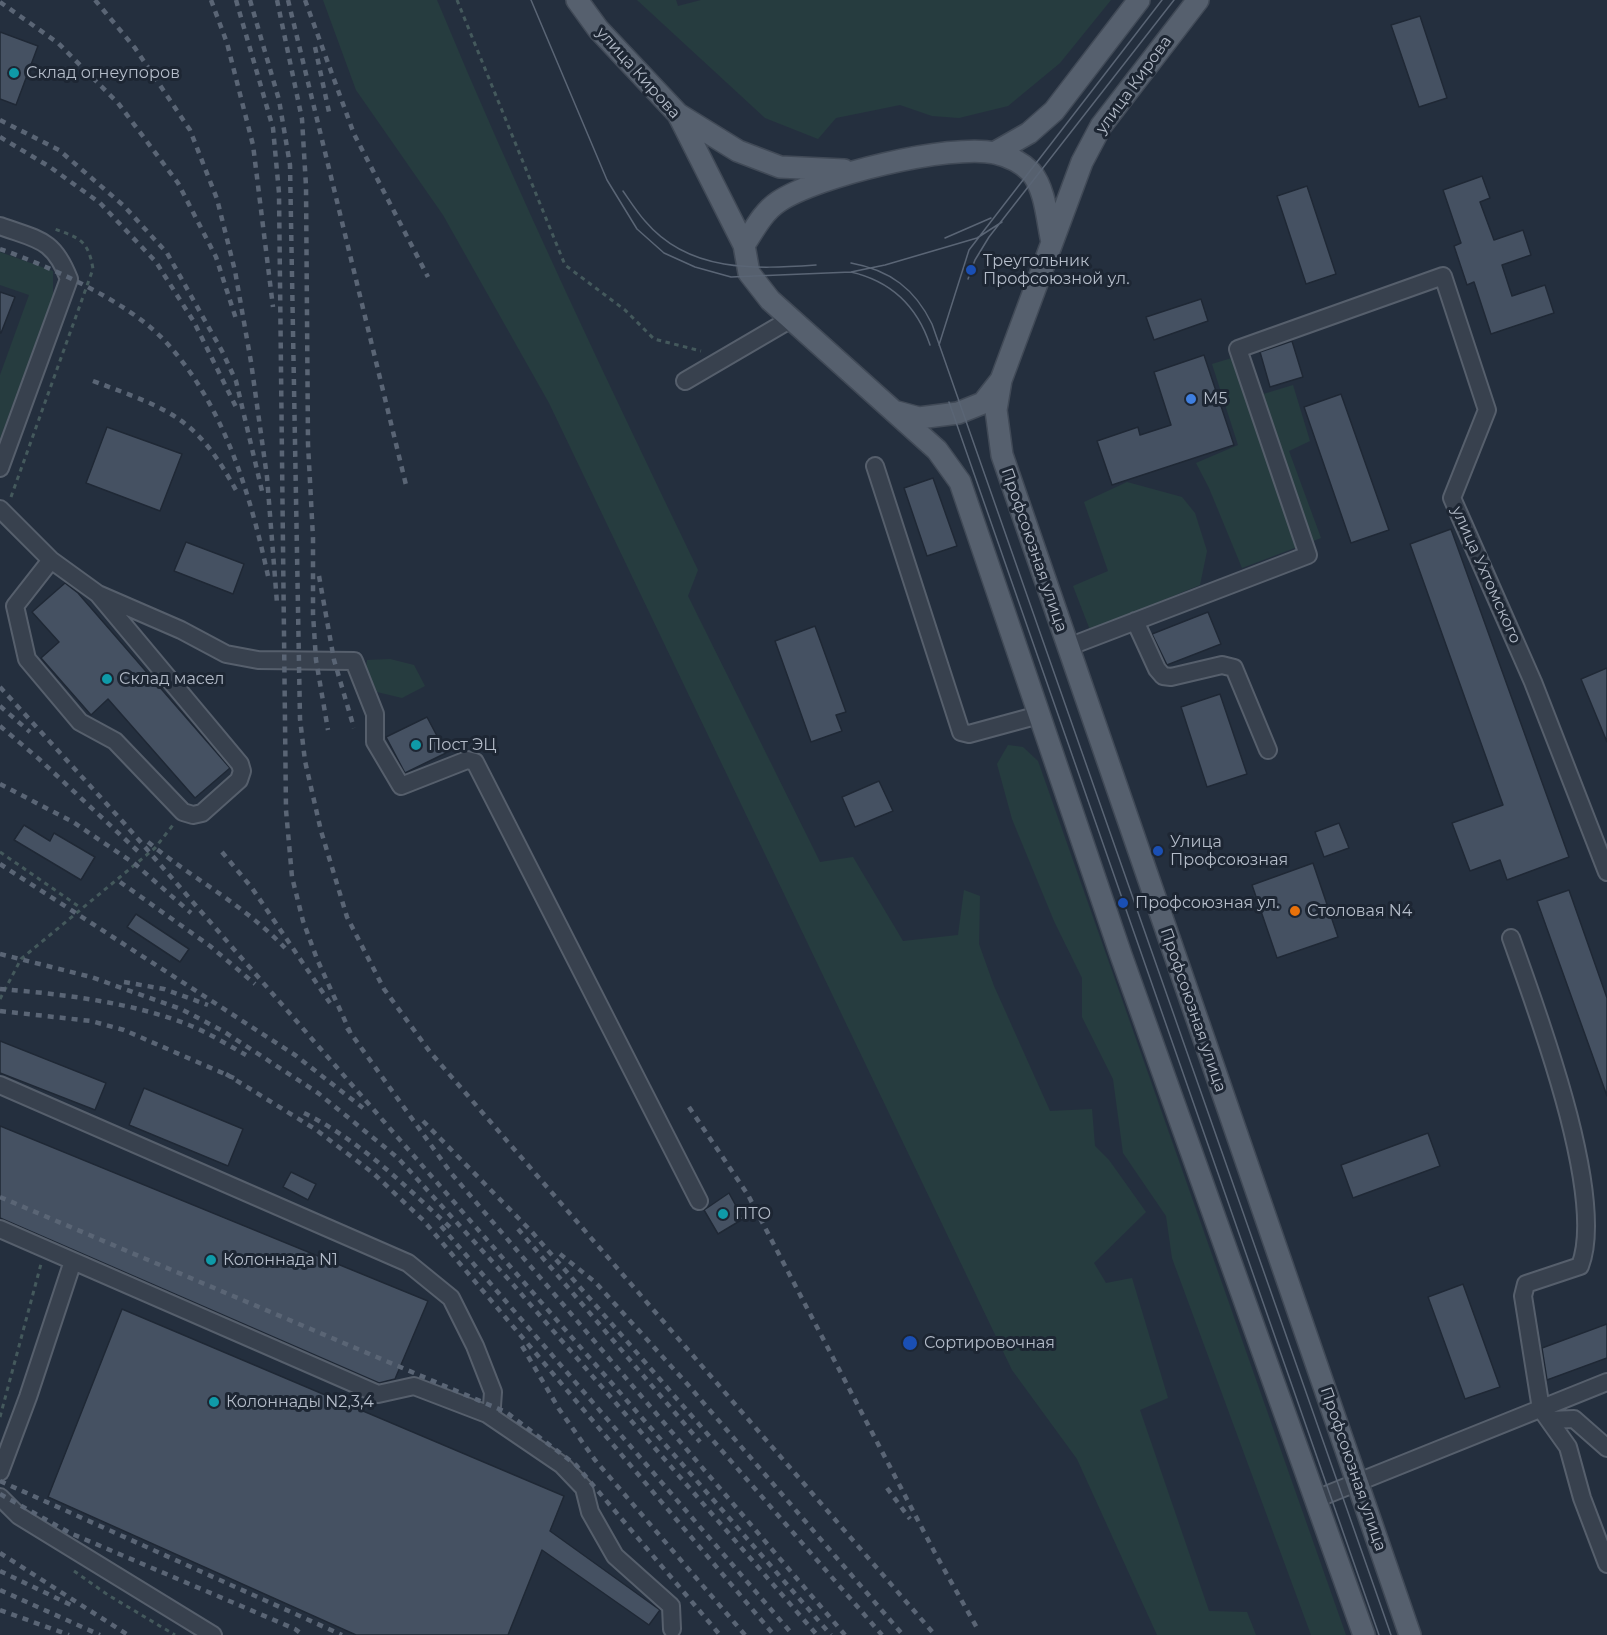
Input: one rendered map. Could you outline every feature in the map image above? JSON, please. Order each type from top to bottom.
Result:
[{"type":"main road","name":"улица Кирова","points":[[577,0],[611,44],[678,114],[744,245],[749,273],[770,300],[897,412]]},
{"type":"main road","points":[[994,153],[1029,133],[1054,111],[1139,0]]},
{"type":"main road","name":"улица Кирова","points":[[1001,380],[1082,162],[1101,126],[1198,0]]},
{"type":"main road","points":[[678,114],[738,151],[780,167],[855,170]]},
{"type":"main road","points":[[744,245],[760,221],[777,202],[803,189],[855,170],[947,154],[994,153],[1018,162],[1032,173],[1041,193],[1053,243]]},
{"type":"main road","points":[[897,412],[919,418],[958,413],[983,403],[1001,380]]},
{"type":"main road","name":"Профсоюзная улица","points":[[1001,380],[996,410],[1002,455],[1410,1635]]},
{"type":"main road","points":[[897,412],[937,450],[960,482],[1160,1065],[1364,1635]]},
{"type":"street","points":[[0,226],[44,242],[60,257],[69,279],[0,468]]},
{"type":"street","name":"улица Ухтомского","points":[[1135,621],[1308,555],[1238,349],[1443,276],[1487,410],[1452,498],[1533,682],[1607,872]]},
{"type":"street","points":[[685,381],[791,319]]},
{"type":"street","points":[[875,466],[961,732],[969,734],[1039,715]]},
{"type":"street","points":[[0,509],[51,560],[98,594],[181,630],[225,654],[258,660],[354,661],[375,714],[375,741],[401,786],[467,760],[475,762],[699,1201]]},
{"type":"street","points":[[51,560],[15,606],[27,659],[80,722],[115,741],[183,812],[193,815],[202,813],[239,780],[242,768],[98,594]]},
{"type":"street","points":[[1068,647],[1135,621],[1157,669],[1163,675],[1171,676],[1222,664],[1234,668],[1268,750]]},
{"type":"street","points":[[1512,938],[1578,1128],[1587,1170],[1589,1217],[1587,1254],[1580,1266],[1527,1284],[1523,1296],[1545,1415],[1568,1447],[1582,1498],[1607,1564]]},
{"type":"street","points":[[0,1085],[408,1263],[451,1298],[475,1346],[493,1392],[492,1406],[487,1414]]},
{"type":"street","points":[[0,1229],[378,1395],[414,1386],[487,1414],[562,1465],[584,1488],[590,1512],[615,1556],[671,1606],[672,1629]]},
{"type":"street","points":[[0,1472],[73,1261]]},
{"type":"street","points":[[1316,1499],[1545,1415],[1607,1382]]},
{"type":"street","points":[[1545,1415],[1574,1419],[1607,1448]]},
{"type":"street","points":[[0,1497],[19,1516],[213,1635]]},
{"type":"path","points":[[457,0],[565,265],[625,310],[654,339],[725,358]]},
{"type":"path","points":[[0,999],[21,959],[155,848],[183,812]]},
{"type":"path","points":[[0,852],[81,908]]},
{"type":"path","points":[[0,1418],[43,1255]]},
{"type":"green space","points":[[323,0],[437,0],[531,215],[698,570],[688,596],[820,862],[853,857],[903,941],[958,935],[964,890],[980,896],[979,944],[994,986],[1050,1111],[1092,1109],[1095,1146],[1109,1160],[1146,1212],[1094,1263],[1106,1283],[1132,1278],[1168,1398],[1140,1410],[1209,1611],[1247,1612],[1256,1635],[1157,1635],[1077,1459],[1012,1370],[549,403],[443,215],[356,90]]},
{"type":"green space","points":[[637,0],[676,0],[678,6],[701,0],[1111,0],[1060,63],[1008,106],[959,118],[932,116],[900,105],[836,118],[818,139],[765,118]]},
{"type":"green space","points":[[0,252],[53,271],[53,295],[0,439],[0,375],[29,295],[0,285]]},
{"type":"green space","points":[[1235,357],[1247,399],[1293,385],[1310,441],[1289,451],[1321,538],[1242,568],[1209,488],[1196,463],[1238,445],[1212,364]]},
{"type":"green space","points":[[1127,482],[1182,497],[1195,513],[1207,551],[1200,585],[1090,630],[1073,586],[1108,571],[1084,502]]},
{"type":"green space","points":[[390,659],[414,665],[425,686],[402,698],[377,692],[366,668],[367,660]]},
{"type":"green space","points":[[1008,745],[1023,747],[1038,761],[1346,1635],[1311,1635],[1172,1258],[1166,1216],[1123,1153],[1113,1079],[1082,1017],[1082,978],[1054,921],[1012,819],[997,764]]},
{"type":"building","points":[[1420,16],[1447,98],[1419,107],[1391,25]]},
{"type":"building","name":"Склад огнеупоров","points":[[0,32],[38,46],[16,105],[0,99]]},
{"type":"building","points":[[1482,176],[1490,198],[1480,202],[1494,240],[1523,230],[1531,255],[1502,265],[1512,296],[1545,285],[1554,313],[1491,334],[1474,282],[1467,285],[1454,246],[1461,243],[1443,190]]},
{"type":"building","points":[[1307,186],[1336,274],[1306,284],[1277,196]]},
{"type":"building","points":[[0,292],[15,297],[1,333],[0,333]]},
{"type":"building","points":[[1201,299],[1208,321],[1154,340],[1146,317]]},
{"type":"building","points":[[1292,341],[1303,377],[1270,387],[1260,352]]},
{"type":"building","name":"М5","points":[[1204,355],[1234,445],[1112,485],[1097,441],[1138,427],[1140,435],[1171,425],[1154,372]]},
{"type":"building","points":[[1341,394],[1389,530],[1351,543],[1304,407]]},
{"type":"building","points":[[107,427],[182,454],[160,511],[86,483]]},
{"type":"building","points":[[933,478],[957,546],[927,556],[904,488]]},
{"type":"building","points":[[1451,529],[1569,857],[1507,880],[1500,860],[1470,871],[1452,823],[1503,805],[1410,544]]},
{"type":"building","points":[[186,542],[244,564],[233,594],[174,571]]},
{"type":"building","name":"Склад масел","points":[[65,583],[78,593],[230,768],[195,798],[108,699],[91,715],[41,658],[59,642],[32,612]]},
{"type":"building","points":[[1208,612],[1221,644],[1167,665],[1152,634]]},
{"type":"building","points":[[815,626],[846,712],[836,715],[842,731],[811,742],[775,641]]},
{"type":"building","points":[[1607,668],[1607,742],[1581,679]]},
{"type":"building","points":[[1220,694],[1247,774],[1207,787],[1181,707]]},
{"type":"building","name":"Пост ЭЦ","points":[[427,717],[446,753],[405,773],[386,737]]},
{"type":"building","points":[[879,781],[893,811],[855,827],[842,797]]},
{"type":"building","points":[[1339,823],[1349,848],[1324,857],[1315,832]]},
{"type":"building","points":[[24,825],[50,841],[54,833],[95,857],[81,880],[14,840]]},
{"type":"building","name":"Столовая N4","points":[[1313,863],[1338,937],[1277,958],[1252,885]]},
{"type":"building","points":[[1569,890],[1607,998],[1607,1096],[1537,901]]},
{"type":"building","points":[[136,914],[189,949],[180,962],[127,927]]},
{"type":"building","points":[[0,1041],[106,1083],[95,1110],[0,1073]]},
{"type":"building","points":[[144,1088],[243,1129],[228,1166],[129,1125]]},
{"type":"building","name":"Колоннада N1","points":[[0,1126],[428,1301],[395,1379],[379,1383],[0,1218]]},
{"type":"building","points":[[1428,1133],[1440,1166],[1353,1198],[1341,1165]]},
{"type":"building","points":[[291,1172],[316,1184],[308,1200],[283,1187]]},
{"type":"building","name":"ПТО","points":[[729,1193],[743,1219],[718,1234],[704,1210]]},
{"type":"building","points":[[1463,1284],[1500,1387],[1465,1399],[1428,1297]]},
{"type":"building","name":"Колоннады N2,3,4","points":[[122,1309],[564,1496],[550,1531],[660,1610],[649,1625],[542,1550],[508,1635],[356,1635],[48,1497]]},
{"type":"building","points":[[1607,1324],[1607,1358],[1547,1380],[1542,1348]]},
{"type":"tram line","points":[[531,0],[607,180],[637,229],[664,253],[695,267],[731,277],[851,272],[885,265],[977,238],[1002,222]]},
{"type":"tram line","points":[[939,345],[969,250],[1162,0]]},
{"type":"tram line","points":[[968,279],[975,260],[989,237],[1174,0]]},
{"type":"tram line","points":[[623,191],[642,218],[662,238],[702,259],[747,267],[816,265]]},
{"type":"tram line","points":[[945,238],[991,218]]},
{"type":"tram line","points":[[851,263],[878,271],[900,283],[918,301],[932,324],[1391,1635]]},
{"type":"tram line","points":[[851,272],[878,282],[900,297],[918,318],[930,345]]},
{"type":"tram line","points":[[949,402],[1379,1635]]},
{"type":"railway","points":[[95,0],[135,48],[190,130],[217,199],[235,271],[251,362],[267,477],[277,603]]},
{"type":"railway","points":[[211,0],[227,43],[253,145],[273,307]]},
{"type":"railway","points":[[236,0],[273,128],[279,193],[286,810],[292,877],[303,921],[317,959],[351,1034]]},
{"type":"railway","points":[[250,0],[279,100],[290,165],[300,719],[305,761],[321,831],[347,917],[384,989],[430,1052],[935,1635]]},
{"type":"railway","points":[[277,0],[302,119],[306,186],[308,444],[313,538],[313,614],[316,660],[328,730]]},
{"type":"railway","points":[[288,0],[406,485]]},
{"type":"railway","points":[[305,0],[354,134],[428,277]]},
{"type":"railway","points":[[0,2],[58,43],[118,103],[178,183],[216,257],[237,322]]},
{"type":"railway","points":[[315,47],[329,112]]},
{"type":"railway","points":[[0,120],[59,150],[124,206],[167,253],[222,351],[236,381],[262,491]]},
{"type":"railway","points":[[0,137],[50,167],[100,203],[156,262],[194,322],[236,407]]},
{"type":"railway","points":[[0,249],[41,265],[108,298],[147,324],[183,363],[202,390],[231,449],[243,481],[268,576]]},
{"type":"railway","points":[[93,381],[162,409],[195,432],[223,468],[238,494]]},
{"type":"railway","points":[[319,576],[334,660],[354,728]]},
{"type":"railway","points":[[0,687],[124,823],[831,1635]]},
{"type":"railway","points":[[0,706],[30,732]]},
{"type":"railway","points":[[0,726],[142,855]]},
{"type":"railway","points":[[0,784],[73,822],[135,864],[191,913]]},
{"type":"railway","points":[[148,842],[252,918],[285,948]]},
{"type":"railway","points":[[222,852],[252,888],[330,1003]]},
{"type":"railway","points":[[0,864],[295,1055],[363,1108]]},
{"type":"railway","points":[[120,882],[210,946],[255,984]]},
{"type":"railway","points":[[0,954],[91,977],[181,1009],[223,1031],[318,1093],[398,1158],[510,1281],[817,1635]]},
{"type":"railway","points":[[124,982],[164,989],[208,1005]]},
{"type":"railway","points":[[0,989],[72,997],[144,1010],[196,1028],[246,1055]]},
{"type":"railway","points":[[0,1011],[91,1021],[124,1030],[234,1078]]},
{"type":"railway","points":[[347,1028],[451,1173],[845,1635]]},
{"type":"railway","points":[[226,1074],[315,1129],[373,1173],[423,1220],[774,1635]]},
{"type":"railway","points":[[689,1107],[748,1195],[935,1553],[977,1628]]},
{"type":"railway","points":[[304,1113],[325,1124],[363,1151],[400,1181],[452,1229]]},
{"type":"railway","points":[[423,1121],[532,1232],[882,1635]]},
{"type":"railway","points":[[0,1197],[506,1412],[576,1465],[720,1635]]},
{"type":"railway","points":[[441,1226],[793,1635]]},
{"type":"railway","points":[[518,1229],[700,1442]]},
{"type":"railway","points":[[560,1254],[595,1282],[689,1386],[903,1635]]},
{"type":"railway","points":[[522,1346],[559,1409],[595,1460],[745,1635]]},
{"type":"railway","points":[[0,1481],[342,1635]]},
{"type":"railway","points":[[887,1488],[910,1519]]},
{"type":"railway","points":[[0,1494],[70,1533],[295,1629],[303,1635]]},
{"type":"railway","points":[[0,1553],[128,1635]]},
{"type":"railway","points":[[0,1571],[71,1605]]},
{"type":"railway","points":[[0,1590],[100,1635]]},
{"type":"railway","points":[[0,1610],[69,1635]]},
{"type":"place","name":"Склад огнеупоров","points":[[14,73]]},
{"type":"place","name":"Треугольник Профсоюзной ул.","points":[[971,270]]},
{"type":"place","name":"М5","points":[[1191,399]]},
{"type":"place","name":"Склад масел","points":[[107,679]]},
{"type":"place","name":"Пост ЭЦ","points":[[416,745]]},
{"type":"place","name":"Улица Профсоюзная","points":[[1158,851]]},
{"type":"place","name":"Профсоюзная ул.","points":[[1123,903]]},
{"type":"place","name":"Столовая N4","points":[[1295,911]]},
{"type":"place","name":"ПТО","points":[[723,1214]]},
{"type":"place","name":"Колоннада N1","points":[[211,1260]]},
{"type":"place","name":"Сортировочная","points":[[910,1343]]},
{"type":"place","name":"Колоннады N2,3,4","points":[[214,1402]]}]
